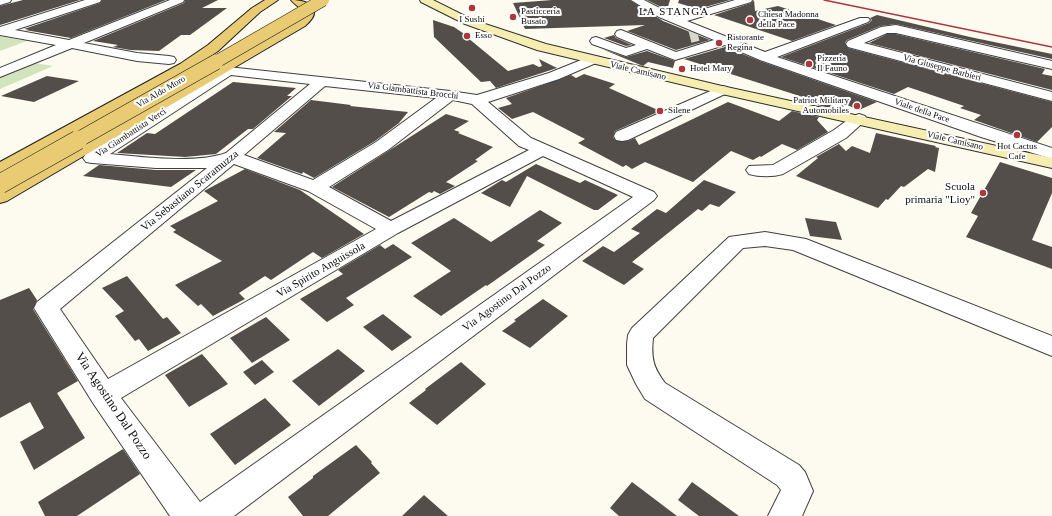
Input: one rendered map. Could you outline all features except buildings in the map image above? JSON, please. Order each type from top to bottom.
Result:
[{"type":"main road","points":[[0,169],[185,67],[213,48],[256,10],[273,0]]},
{"type":"main road","points":[[0,197],[301,24],[308,18],[309,13],[307,8],[296,0]]},
{"type":"main road","name":"Via Aldo Moro","points":[[0,184],[323,0]]},
{"type":"main road","name":"Viale Camisano","points":[[425,0],[469,22],[542,48],[722,90],[859,119],[1052,163]]},
{"type":"street","points":[[0,2],[6,0]]},
{"type":"street","points":[[0,31],[96,0]]},
{"type":"street","points":[[0,73],[179,0]]},
{"type":"street","name":"Viale della Pace","points":[[636,0],[678,20],[694,36],[726,41],[792,67],[1052,154]]},
{"type":"street","points":[[678,20],[747,0]]},
{"type":"street","points":[[765,57],[864,20]]},
{"type":"street","name":"Via Giuseppe Barbieri","points":[[1052,65],[896,29],[885,30],[852,44],[1052,97]]},
{"type":"street","points":[[0,31],[137,57],[169,60]]},
{"type":"street","points":[[620,34],[675,56],[726,41]]},
{"type":"street","points":[[596,41],[626,52],[646,45]]},
{"type":"street","name":"Via Giambattista Brocchi","points":[[228,70],[450,95],[477,100],[514,90],[554,76],[591,60]]},
{"type":"street","points":[[775,75],[792,67]]},
{"type":"street","name":"Via Giambattista Verci","points":[[228,70],[92,158],[156,163],[215,163],[232,157]]},
{"type":"street","name":"Via Sebastiano Scaramuzza","points":[[58,299],[232,157],[322,81]]},
{"type":"street","points":[[622,136],[722,90]]},
{"type":"street","points":[[315,187],[382,146],[450,95]]},
{"type":"street","name":"Via Agostino Dal Pozzo","points":[[207,516],[647,196],[525,142],[477,100]]},
{"type":"street","points":[[754,170],[777,170],[840,134],[859,119]]},
{"type":"street","name":"Via Spirito Anguissola","points":[[103,396],[392,229],[542,150]]},
{"type":"street","points":[[232,157],[315,187],[392,229]]},
{"type":"street","points":[[784,516],[797,491],[794,482],[788,475],[654,391],[642,374],[638,354],[641,335],[738,242],[765,238],[798,244],[1052,346]]},
{"type":"street","name":"Via Agostino Dal Pozzo","points":[[58,299],[46,308],[71,344],[103,396],[190,516]]},
{"type":"green space","points":[[0,36],[27,41],[0,51]]},
{"type":"green space","points":[[34,63],[53,66],[0,89],[0,77]]},
{"type":"tunnel","points":[[690,37],[698,35]]},
{"type":"railway","points":[[824,0],[1052,47]]},
{"type":"place","name":"I Sushi","points":[[472,8]]},
{"type":"place","name":"Pasticceria Busato","points":[[513,17]]},
{"type":"place","name":"Chiesa Madonna della Pace","points":[[750,20]]},
{"type":"place","name":"Esso","points":[[467,36]]},
{"type":"place","name":"Ristorante Regina","points":[[719,43]]},
{"type":"place","name":"Pizzeria Il Fauno","points":[[809,64]]},
{"type":"place","name":"Hotel Mary","points":[[682,69]]},
{"type":"place","name":"Patriot Military Automobiles","points":[[857,106]]},
{"type":"place","name":"Silene","points":[[660,111]]},
{"type":"place","name":"Hot Cactus Cafe","points":[[1017,135]]},
{"type":"place","name":"Scuola primaria \"Lioy\"","points":[[983,193]]},
{"type":"district","name":"LA STANGA","points":[[674,12]]}]
